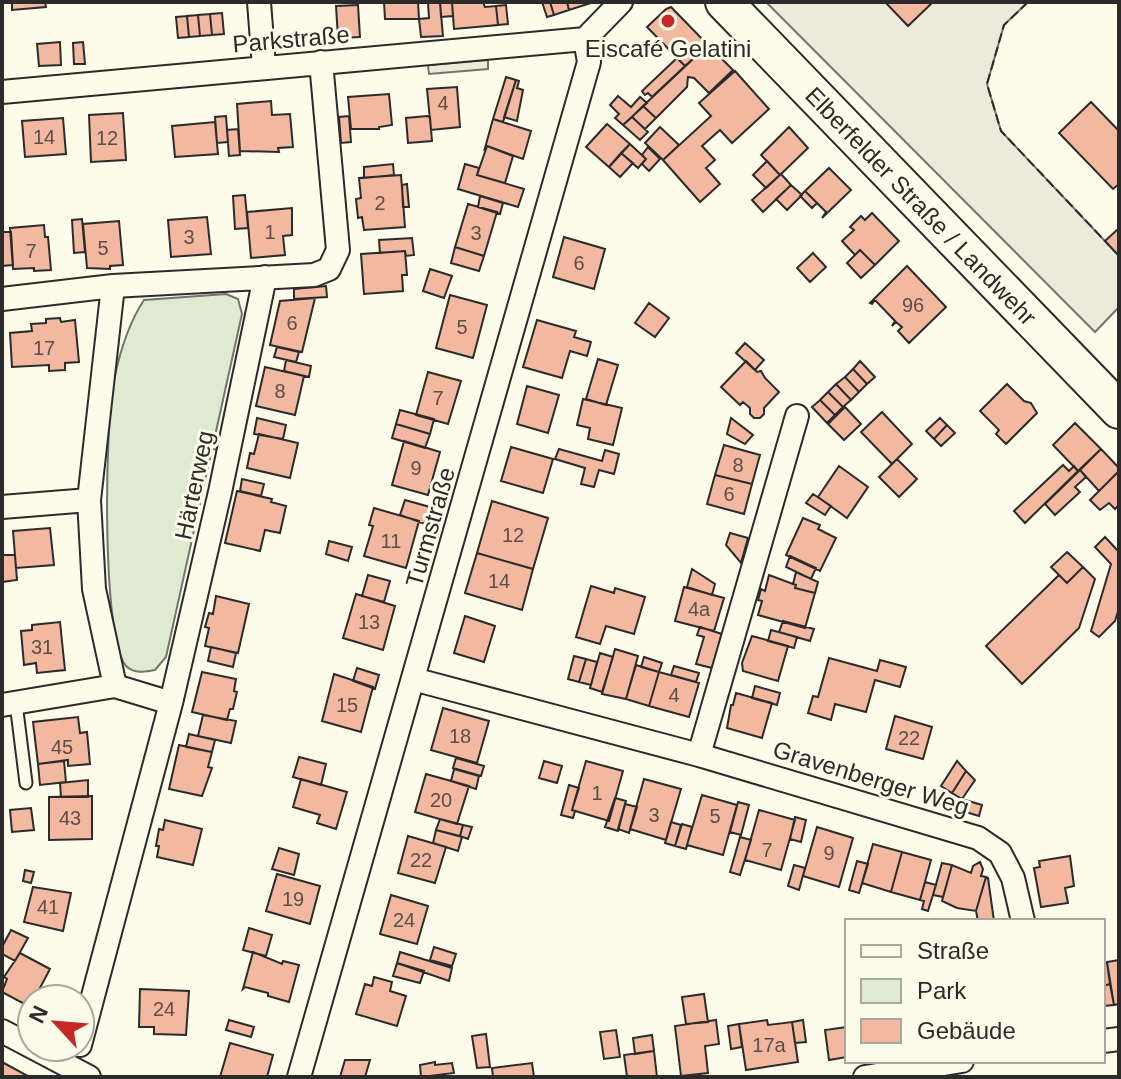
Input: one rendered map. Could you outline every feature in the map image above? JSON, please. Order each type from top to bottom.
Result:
[{"type":"main road","name":"Elberfelder Straße / Landwehr","points":[[724,2],[1119,410]]},
{"type":"street","points":[[259,2],[264,67]]},
{"type":"street","points":[[585,39],[621,2]]},
{"type":"street","name":"Parkstraße","points":[[2,92],[585,39]]},
{"type":"street","name":"Turmstraße","points":[[299,1077],[589,62],[585,39]]},
{"type":"street","points":[[2,299],[113,286],[314,275],[329,269],[338,250],[321,62]]},
{"type":"street","name":"Härterweg","points":[[96,993],[171,703],[265,277]]},
{"type":"street","points":[[113,286],[89,500],[94,589],[115,686]]},
{"type":"street","points":[[699,755],[797,416]]},
{"type":"street","points":[[2,507],[89,500]]},
{"type":"street","name":"Gravenberger Weg","points":[[413,679],[699,755],[978,838],[1000,853],[1013,878],[1023,919]]},
{"type":"street","points":[[9,704],[115,686],[171,703]]},
{"type":"street","points":[[865,1077],[950,1063]]},
{"type":"lane","points":[[9,704],[26,783]]},
{"type":"green space","points":[[226,294],[238,299],[242,314],[215,436],[222,439],[219,450],[212,449],[166,657],[155,670],[136,671],[126,666],[118,647],[109,574],[107,481],[116,369],[129,328],[144,300]]},
{"type":"shaded area","points":[[766,2],[1028,2],[1004,25],[987,84],[1001,131],[1119,256],[1119,307],[1095,332]]},
{"type":"shaded area","points":[[488,60],[488,69],[429,74],[428,65]]},
{"type":"building","points":[[12,2],[45,2],[46,7],[12,10]]},
{"type":"building","points":[[384,2],[418,2],[419,19],[385,19]]},
{"type":"building","points":[[440,2],[452,2],[453,16],[441,17]]},
{"type":"building","points":[[440,2],[443,36],[421,37],[419,19],[429,18],[428,3]]},
{"type":"building","points":[[452,2],[483,2],[485,7],[496,6],[498,25],[454,29]]},
{"type":"building","points":[[542,2],[550,2],[554,15],[547,17]]},
{"type":"building","points":[[550,2],[567,2],[569,10],[554,15]]},
{"type":"building","points":[[567,2],[591,2],[591,3],[569,10]]},
{"type":"building","points":[[885,2],[933,2],[908,26]]},
{"type":"building","points":[[358,5],[360,37],[338,38],[336,6]]},
{"type":"building","points":[[506,5],[508,24],[498,25],[496,6]]},
{"type":"building","points":[[671,7],[708,45],[685,66],[647,27]]},
{"type":"building","points":[[222,13],[224,34],[212,35],[210,14]]},
{"type":"building","points":[[210,14],[212,35],[200,36],[198,15]]},
{"type":"building","points":[[198,15],[200,36],[189,37],[187,16]]},
{"type":"building","points":[[187,16],[189,37],[178,38],[176,17]]},
{"type":"building","points":[[60,42],[61,65],[39,66],[37,44]]},
{"type":"building","points":[[83,42],[85,64],[74,64],[73,43]]},
{"type":"building","points":[[708,45],[733,70],[709,93],[694,78],[688,77],[687,87],[656,118],[643,106]]},
{"type":"building","points":[[677,58],[685,66],[652,97],[648,93],[645,95],[642,91]]},
{"type":"building","points":[[735,71],[769,109],[732,143],[720,130],[702,146],[715,160],[706,168],[720,184],[700,202],[663,160],[711,116],[699,103]]},
{"type":"building","points":[[506,77],[516,80],[503,122],[493,119]]},
{"type":"building","points":[[516,80],[519,81],[517,88],[523,90],[517,121],[504,117]]},
{"type":"building","points":[[457,87],[460,127],[431,130],[427,89]]},
{"type":"building","points":[[389,94],[392,125],[379,129],[351,129],[348,97]]},
{"type":"building","points":[[618,96],[631,107],[640,97],[647,103],[623,125],[615,118],[619,114],[610,105]]},
{"type":"building","points":[[271,101],[272,115],[290,114],[293,147],[278,148],[279,152],[240,151],[237,104]]},
{"type":"building","points":[[1091,102],[1119,131],[1119,184],[1113,189],[1059,133]]},
{"type":"building","points":[[643,106],[656,118],[645,129],[632,117]]},
{"type":"building","points":[[123,113],[126,160],[91,162],[89,115]]},
{"type":"building","points":[[226,116],[228,142],[217,143],[215,117]]},
{"type":"building","points":[[349,116],[351,142],[341,143],[339,117]]},
{"type":"building","points":[[430,117],[432,141],[408,143],[406,118]]},
{"type":"building","points":[[632,117],[648,132],[640,140],[623,125]]},
{"type":"building","points":[[63,118],[66,154],[25,157],[22,121]]},
{"type":"building","points":[[493,119],[531,131],[523,159],[487,146],[485,148]]},
{"type":"building","points":[[215,122],[218,154],[175,157],[172,126]]},
{"type":"building","points":[[607,124],[630,144],[609,167],[586,147]]},
{"type":"building","points":[[660,127],[679,145],[663,160],[645,143]]},
{"type":"building","points":[[789,127],[808,148],[780,175],[761,155]]},
{"type":"building","points":[[238,129],[240,155],[229,156],[227,130]]},
{"type":"building","points":[[630,144],[646,159],[638,168],[621,153]]},
{"type":"building","points":[[487,146],[513,156],[505,183],[477,175]]},
{"type":"building","points":[[648,147],[660,159],[649,171],[642,164],[646,159],[642,155]]},
{"type":"building","points":[[621,153],[633,163],[620,177],[609,167]]},
{"type":"building","points":[[767,161],[780,175],[766,188],[753,175]]},
{"type":"building","points":[[393,164],[394,175],[364,178],[364,167]]},
{"type":"building","points":[[465,164],[479,168],[477,175],[524,189],[518,207],[458,189]]},
{"type":"building","points":[[829,168],[851,190],[822,218],[826,212],[805,191]]},
{"type":"building","points":[[781,174],[791,185],[763,212],[752,200]]},
{"type":"building","points":[[401,175],[405,227],[364,230],[362,217],[358,218],[356,199],[361,198],[359,178]]},
{"type":"building","points":[[407,184],[409,207],[403,207],[402,185]]},
{"type":"building","points":[[791,185],[802,195],[787,210],[776,199]]},
{"type":"building","points":[[805,191],[817,203],[812,208],[800,196]]},
{"type":"building","points":[[245,195],[248,228],[235,229],[233,196]]},
{"type":"building","points":[[480,196],[503,203],[500,214],[478,207]]},
{"type":"building","points":[[468,204],[497,212],[484,256],[455,247]]},
{"type":"building","points":[[292,208],[292,235],[283,236],[285,255],[251,258],[247,212]]},
{"type":"building","points":[[872,213],[899,241],[875,265],[860,250],[855,255],[842,241],[854,230],[850,227],[861,216],[865,220]]},
{"type":"building","points":[[207,217],[211,254],[171,257],[168,220]]},
{"type":"building","points":[[82,219],[85,252],[74,253],[72,220]]},
{"type":"building","points":[[119,221],[123,265],[110,266],[110,269],[87,268],[83,224]]},
{"type":"building","points":[[44,225],[51,270],[13,269],[10,228]]},
{"type":"building","points":[[1119,228],[1119,256],[1105,241]]},
{"type":"building","points":[[2,232],[11,232],[13,265],[2,266]]},
{"type":"building","points":[[564,237],[605,249],[594,289],[553,277]]},
{"type":"building","points":[[412,238],[414,255],[406,256],[405,251],[380,253],[379,240]]},
{"type":"building","points":[[455,247],[484,256],[479,271],[451,263]]},
{"type":"building","points":[[860,250],[875,265],[861,278],[847,263]]},
{"type":"building","points":[[405,251],[407,275],[402,275],[403,291],[364,294],[361,254]]},
{"type":"building","points":[[813,253],[826,267],[810,282],[797,268]]},
{"type":"building","points":[[907,266],[946,307],[909,343],[898,331],[902,327],[896,322],[892,326],[895,321],[875,300],[870,303]]},
{"type":"building","points":[[430,269],[452,276],[444,298],[423,291]]},
{"type":"building","points":[[326,286],[327,297],[294,299],[294,289]]},
{"type":"building","points":[[450,295],[487,305],[473,358],[436,348]]},
{"type":"building","points":[[315,298],[302,352],[270,345],[280,301]]},
{"type":"building","points":[[649,303],[669,318],[655,337],[635,323]]},
{"type":"building","points":[[60,318],[61,322],[75,320],[79,362],[65,363],[65,370],[49,371],[49,365],[12,367],[10,333],[32,331],[31,324]]},
{"type":"building","points":[[537,320],[576,331],[574,337],[591,342],[587,356],[570,351],[562,378],[523,367]]},
{"type":"building","points":[[745,343],[764,360],[755,370],[736,353]]},
{"type":"building","points":[[277,347],[299,352],[296,362],[274,357]]},
{"type":"building","points":[[598,359],[618,365],[606,405],[586,399]]},
{"type":"building","points":[[286,360],[311,366],[309,377],[284,371]]},
{"type":"building","points":[[746,361],[757,372],[761,371],[779,392],[764,408],[760,418],[754,418],[750,408],[743,402],[740,405],[721,387]]},
{"type":"building","points":[[860,361],[875,377],[867,384],[853,369]]},
{"type":"building","points":[[265,367],[304,376],[295,415],[256,406]]},
{"type":"building","points":[[853,369],[867,384],[859,392],[845,377]]},
{"type":"building","points":[[428,372],[461,381],[448,424],[416,415]]},
{"type":"building","points":[[845,377],[859,392],[851,400],[836,384]]},
{"type":"building","points":[[836,384],[851,400],[843,407],[828,392]]},
{"type":"building","points":[[1007,384],[1024,401],[1031,403],[1037,413],[1006,444],[996,434],[999,430],[980,411]]},
{"type":"building","points":[[527,386],[559,395],[548,433],[517,424]]},
{"type":"building","points":[[828,392],[843,407],[835,415],[820,400]]},
{"type":"building","points":[[583,399],[622,408],[613,445],[588,439],[590,428],[577,425]]},
{"type":"building","points":[[820,400],[835,415],[827,423],[812,407]]},
{"type":"building","points":[[845,407],[861,424],[844,440],[828,424]]},
{"type":"building","points":[[400,410],[434,419],[430,434],[396,424]]},
{"type":"building","points":[[882,412],[912,444],[892,464],[861,432]]},
{"type":"building","points":[[257,418],[286,425],[283,439],[254,434]]},
{"type":"building","points":[[731,418],[753,435],[745,444],[727,434]]},
{"type":"building","points":[[940,418],[947,425],[934,439],[926,431]]},
{"type":"building","points":[[1075,423],[1101,449],[1078,471],[1053,445]]},
{"type":"building","points":[[396,424],[430,434],[425,448],[392,438]]},
{"type":"building","points":[[947,425],[955,433],[941,446],[934,439]]},
{"type":"building","points":[[259,434],[298,443],[290,478],[247,468]]},
{"type":"building","points":[[404,441],[440,452],[428,495],[392,485]]},
{"type":"building","points":[[724,445],[760,455],[752,484],[715,475]]},
{"type":"building","points":[[511,447],[553,459],[543,493],[501,481]]},
{"type":"building","points":[[559,449],[602,461],[605,450],[619,454],[614,474],[599,470],[594,487],[581,484],[585,468],[555,459]]},
{"type":"building","points":[[1101,449],[1119,471],[1099,491],[1080,470]]},
{"type":"building","points":[[897,459],[917,479],[899,497],[879,477]]},
{"type":"building","points":[[1063,465],[1069,471],[1074,466],[1078,471],[1025,523],[1014,511]]},
{"type":"building","points":[[839,466],[868,487],[847,518],[818,497]]},
{"type":"building","points":[[1080,470],[1086,477],[1075,487],[1080,492],[1055,515],[1045,504]]},
{"type":"building","points":[[1119,471],[1119,505],[1115,509],[1109,503],[1100,510],[1090,500]]},
{"type":"building","points":[[715,475],[752,484],[744,514],[707,504]]},
{"type":"building","points":[[242,479],[264,484],[261,496],[240,491]]},
{"type":"building","points":[[237,491],[272,499],[271,502],[286,506],[280,533],[265,530],[260,551],[225,543]]},
{"type":"building","points":[[813,494],[831,506],[825,515],[806,503]]},
{"type":"building","points":[[405,500],[430,507],[425,524],[400,515]]},
{"type":"building","points":[[492,501],[548,518],[533,569],[477,553]]},
{"type":"building","points":[[374,508],[419,521],[406,568],[364,556],[373,526],[369,525]]},
{"type":"building","points":[[803,518],[820,525],[818,529],[836,538],[820,571],[786,555]]},
{"type":"building","points":[[50,528],[54,565],[16,568],[13,531]]},
{"type":"building","points":[[730,533],[748,538],[741,563],[726,545]]},
{"type":"building","points":[[1105,537],[1119,552],[1119,608],[1115,621],[1099,637],[1091,631],[1111,564],[1095,547]]},
{"type":"building","points":[[329,541],[352,547],[348,561],[326,554]]},
{"type":"building","points":[[1067,552],[1083,567],[1067,583],[1051,567]]},
{"type":"building","points":[[477,553],[533,569],[522,610],[465,593]]},
{"type":"building","points":[[2,555],[15,555],[17,580],[2,582]]},
{"type":"building","points":[[790,556],[816,568],[811,579],[786,567]]},
{"type":"building","points":[[1083,567],[1095,579],[1079,628],[1022,684],[986,646],[1059,575],[1067,583]]},
{"type":"building","points":[[692,569],[715,584],[712,595],[687,587]]},
{"type":"building","points":[[796,572],[818,582],[815,593],[795,588]]},
{"type":"building","points":[[368,575],[390,581],[384,602],[362,596]]},
{"type":"building","points":[[769,575],[796,585],[795,588],[815,593],[805,628],[758,615],[761,589],[765,591]]},
{"type":"building","points":[[591,586],[614,593],[615,588],[645,597],[634,634],[606,626],[600,644],[576,637]]},
{"type":"building","points":[[684,587],[724,598],[714,631],[675,621]]},
{"type":"building","points":[[356,594],[395,606],[383,650],[343,638]]},
{"type":"building","points":[[216,596],[249,604],[238,653],[205,646],[209,628],[205,627],[209,613],[213,614]]},
{"type":"building","points":[[465,616],[495,626],[484,662],[454,653]]},
{"type":"building","points":[[783,621],[814,629],[810,641],[779,632]]},
{"type":"building","points":[[60,622],[65,670],[37,673],[36,663],[24,665],[21,631],[32,630],[32,625]]},
{"type":"building","points":[[700,627],[722,634],[712,668],[696,664],[704,637],[697,635]]},
{"type":"building","points":[[771,630],[797,637],[794,648],[768,641]]},
{"type":"building","points":[[752,636],[788,646],[778,681],[743,671],[742,663]]},
{"type":"building","points":[[211,647],[236,653],[233,667],[208,661]]},
{"type":"building","points":[[615,649],[638,656],[626,699],[602,694]]},
{"type":"building","points":[[600,653],[613,657],[602,692],[590,688]]},
{"type":"building","points":[[574,656],[586,659],[579,682],[568,679]]},
{"type":"building","points":[[644,657],[662,663],[659,672],[641,667]]},
{"type":"building","points":[[829,658],[877,671],[880,660],[906,667],[900,687],[875,680],[866,712],[835,704],[831,720],[808,713],[813,696],[818,697]]},
{"type":"building","points":[[586,659],[597,662],[591,685],[579,682]]},
{"type":"building","points":[[636,665],[659,672],[649,706],[626,699]]},
{"type":"building","points":[[674,666],[699,673],[696,682],[671,675]]},
{"type":"building","points":[[357,668],[379,675],[375,689],[353,681]]},
{"type":"building","points":[[202,672],[236,679],[234,691],[237,692],[227,720],[192,712]]},
{"type":"building","points":[[659,672],[699,683],[689,717],[649,706]]},
{"type":"building","points":[[334,674],[373,687],[361,732],[322,721]]},
{"type":"building","points":[[755,686],[780,693],[777,705],[752,698]]},
{"type":"building","points":[[736,693],[772,703],[762,738],[727,728]]},
{"type":"building","points":[[443,708],[489,721],[477,763],[431,750]]},
{"type":"building","points":[[203,715],[236,721],[231,743],[198,736]]},
{"type":"building","points":[[895,716],[932,727],[923,759],[886,749]]},
{"type":"building","points":[[78,717],[80,733],[87,732],[90,764],[68,766],[68,760],[38,764],[33,722]]},
{"type":"building","points":[[189,734],[215,740],[212,752],[186,747]]},
{"type":"building","points":[[179,745],[212,752],[208,767],[212,768],[202,796],[169,789]]},
{"type":"building","points":[[299,757],[326,764],[321,785],[293,777]]},
{"type":"building","points":[[456,758],[484,766],[481,776],[453,768]]},
{"type":"building","points":[[64,761],[66,782],[40,785],[38,764]]},
{"type":"building","points":[[544,761],[562,766],[557,783],[539,778]]},
{"type":"building","points":[[586,761],[623,771],[609,821],[572,810]]},
{"type":"building","points":[[957,761],[966,771],[952,793],[941,786]]},
{"type":"building","points":[[454,769],[479,776],[476,789],[451,781]]},
{"type":"building","points":[[966,771],[975,780],[962,799],[952,793]]},
{"type":"building","points":[[426,774],[469,786],[457,824],[415,812]]},
{"type":"building","points":[[301,779],[347,792],[336,829],[317,823],[320,815],[293,807]]},
{"type":"building","points":[[644,779],[681,789],[666,840],[630,829]]},
{"type":"building","points":[[88,780],[88,797],[61,797],[60,783]]},
{"type":"building","points":[[569,785],[579,788],[572,810],[575,811],[573,818],[561,815]]},
{"type":"building","points":[[702,795],[737,805],[723,855],[687,845]]},
{"type":"building","points":[[92,796],[92,839],[49,840],[49,797]]},
{"type":"building","points":[[615,798],[626,801],[618,831],[605,827]]},
{"type":"building","points":[[962,799],[982,805],[979,816],[959,810]]},
{"type":"building","points":[[738,802],[749,805],[741,835],[730,832]]},
{"type":"building","points":[[625,804],[637,807],[629,833],[618,829]]},
{"type":"building","points":[[31,808],[34,830],[12,832],[10,810]]},
{"type":"building","points":[[759,810],[795,820],[781,870],[745,860]]},
{"type":"building","points":[[795,817],[806,820],[801,842],[790,839]]},
{"type":"building","points":[[440,819],[463,825],[460,836],[436,830]]},
{"type":"building","points":[[165,820],[202,829],[193,865],[157,857],[159,829],[163,830]]},
{"type":"building","points":[[671,822],[681,825],[675,846],[665,843]]},
{"type":"building","points":[[682,824],[692,827],[686,849],[675,846]]},
{"type":"building","points":[[463,825],[472,827],[468,839],[460,836]]},
{"type":"building","points":[[817,827],[853,838],[839,887],[803,876]]},
{"type":"building","points":[[436,830],[462,837],[458,851],[433,843]]},
{"type":"building","points":[[408,836],[446,847],[435,883],[398,873]]},
{"type":"building","points":[[740,837],[751,840],[740,875],[730,872]]},
{"type":"building","points":[[873,844],[902,852],[891,892],[862,883]]},
{"type":"building","points":[[279,848],[299,854],[294,875],[272,869]]},
{"type":"building","points":[[902,852],[931,860],[920,900],[891,892]]},
{"type":"building","points":[[1070,856],[1074,886],[1065,888],[1068,903],[1041,907],[1034,868],[1040,867],[1039,861]]},
{"type":"building","points":[[857,861],[868,864],[859,893],[849,890]]},
{"type":"building","points":[[980,862],[983,869],[981,876],[986,877],[976,911],[957,908],[942,901],[952,865],[971,873],[973,866]]},
{"type":"building","points":[[942,863],[952,865],[943,897],[933,895]]},
{"type":"building","points":[[794,865],[805,868],[799,890],[788,886]]},
{"type":"building","points":[[25,870],[34,872],[31,883],[23,881]]},
{"type":"building","points":[[277,874],[320,886],[310,924],[266,911]]},
{"type":"building","points":[[986,877],[994,919],[978,919],[976,911]]},
{"type":"building","points":[[925,882],[936,885],[928,911],[922,909],[924,901],[920,900]]},
{"type":"building","points":[[33,887],[71,893],[63,931],[24,922]]},
{"type":"building","points":[[391,895],[428,906],[417,944],[380,934]]},
{"type":"building","points":[[249,928],[272,935],[266,956],[243,950]]},
{"type":"building","points":[[11,930],[28,938],[15,961],[2,954],[2,947]]},
{"type":"building","points":[[434,947],[456,954],[452,966],[430,960]]},
{"type":"building","points":[[253,952],[282,964],[283,961],[299,965],[289,1002],[268,996],[268,993],[243,989]]},
{"type":"building","points":[[400,952],[452,968],[449,981],[397,963]]},
{"type":"building","points":[[20,953],[50,969],[43,983],[16,983],[16,1000],[2,992],[7,979],[4,977]]},
{"type":"building","points":[[1119,960],[1119,1004],[1114,1005],[1107,962]]},
{"type":"building","points":[[1105,962],[1110,984],[1105,985]]},
{"type":"building","points":[[397,963],[424,971],[420,983],[393,976]]},
{"type":"building","points":[[374,977],[392,982],[390,991],[406,996],[397,1026],[356,1014],[365,984],[372,986]]},
{"type":"building","points":[[1110,984],[1114,1005],[1105,1006],[1105,985]]},
{"type":"building","points":[[140,989],[189,991],[186,1035],[154,1034],[154,1027],[139,1027]]},
{"type":"building","points":[[704,994],[708,1022],[686,1024],[682,997]]},
{"type":"building","points":[[229,1020],[254,1027],[251,1037],[226,1030]]},
{"type":"building","points":[[716,1020],[719,1044],[705,1046],[708,1073],[681,1076],[675,1026]]},
{"type":"building","points":[[767,1020],[768,1025],[792,1022],[798,1062],[746,1070],[739,1024]]},
{"type":"building","points":[[803,1020],[806,1042],[795,1043],[792,1022]]},
{"type":"building","points":[[739,1024],[742,1047],[731,1049],[728,1026]]},
{"type":"building","points":[[845,1027],[845,1057],[829,1060],[825,1030]]},
{"type":"building","points":[[616,1030],[620,1057],[604,1059],[600,1032]]},
{"type":"building","points":[[486,1034],[490,1067],[477,1068],[472,1036]]},
{"type":"building","points":[[652,1035],[654,1051],[635,1054],[633,1038]]},
{"type":"building","points":[[230,1043],[273,1055],[267,1077],[220,1077]]},
{"type":"building","points":[[654,1051],[657,1077],[627,1077],[624,1055]]},
{"type":"building","points":[[345,1060],[370,1060],[365,1077],[340,1077]]},
{"type":"building","points":[[2,1062],[28,1076],[28,1077],[2,1077]]},
{"type":"building","points":[[435,1062],[435,1065],[452,1063],[454,1073],[421,1077],[420,1065]]},
{"type":"building","points":[[532,1063],[534,1077],[493,1077],[492,1068]]},
{"type":"fence","points":[[1028,2],[1004,25],[987,84],[1001,131],[1105,241]]},
{"type":"place","name":"Eiscafé Gelatini","points":[[668,21]]}]
